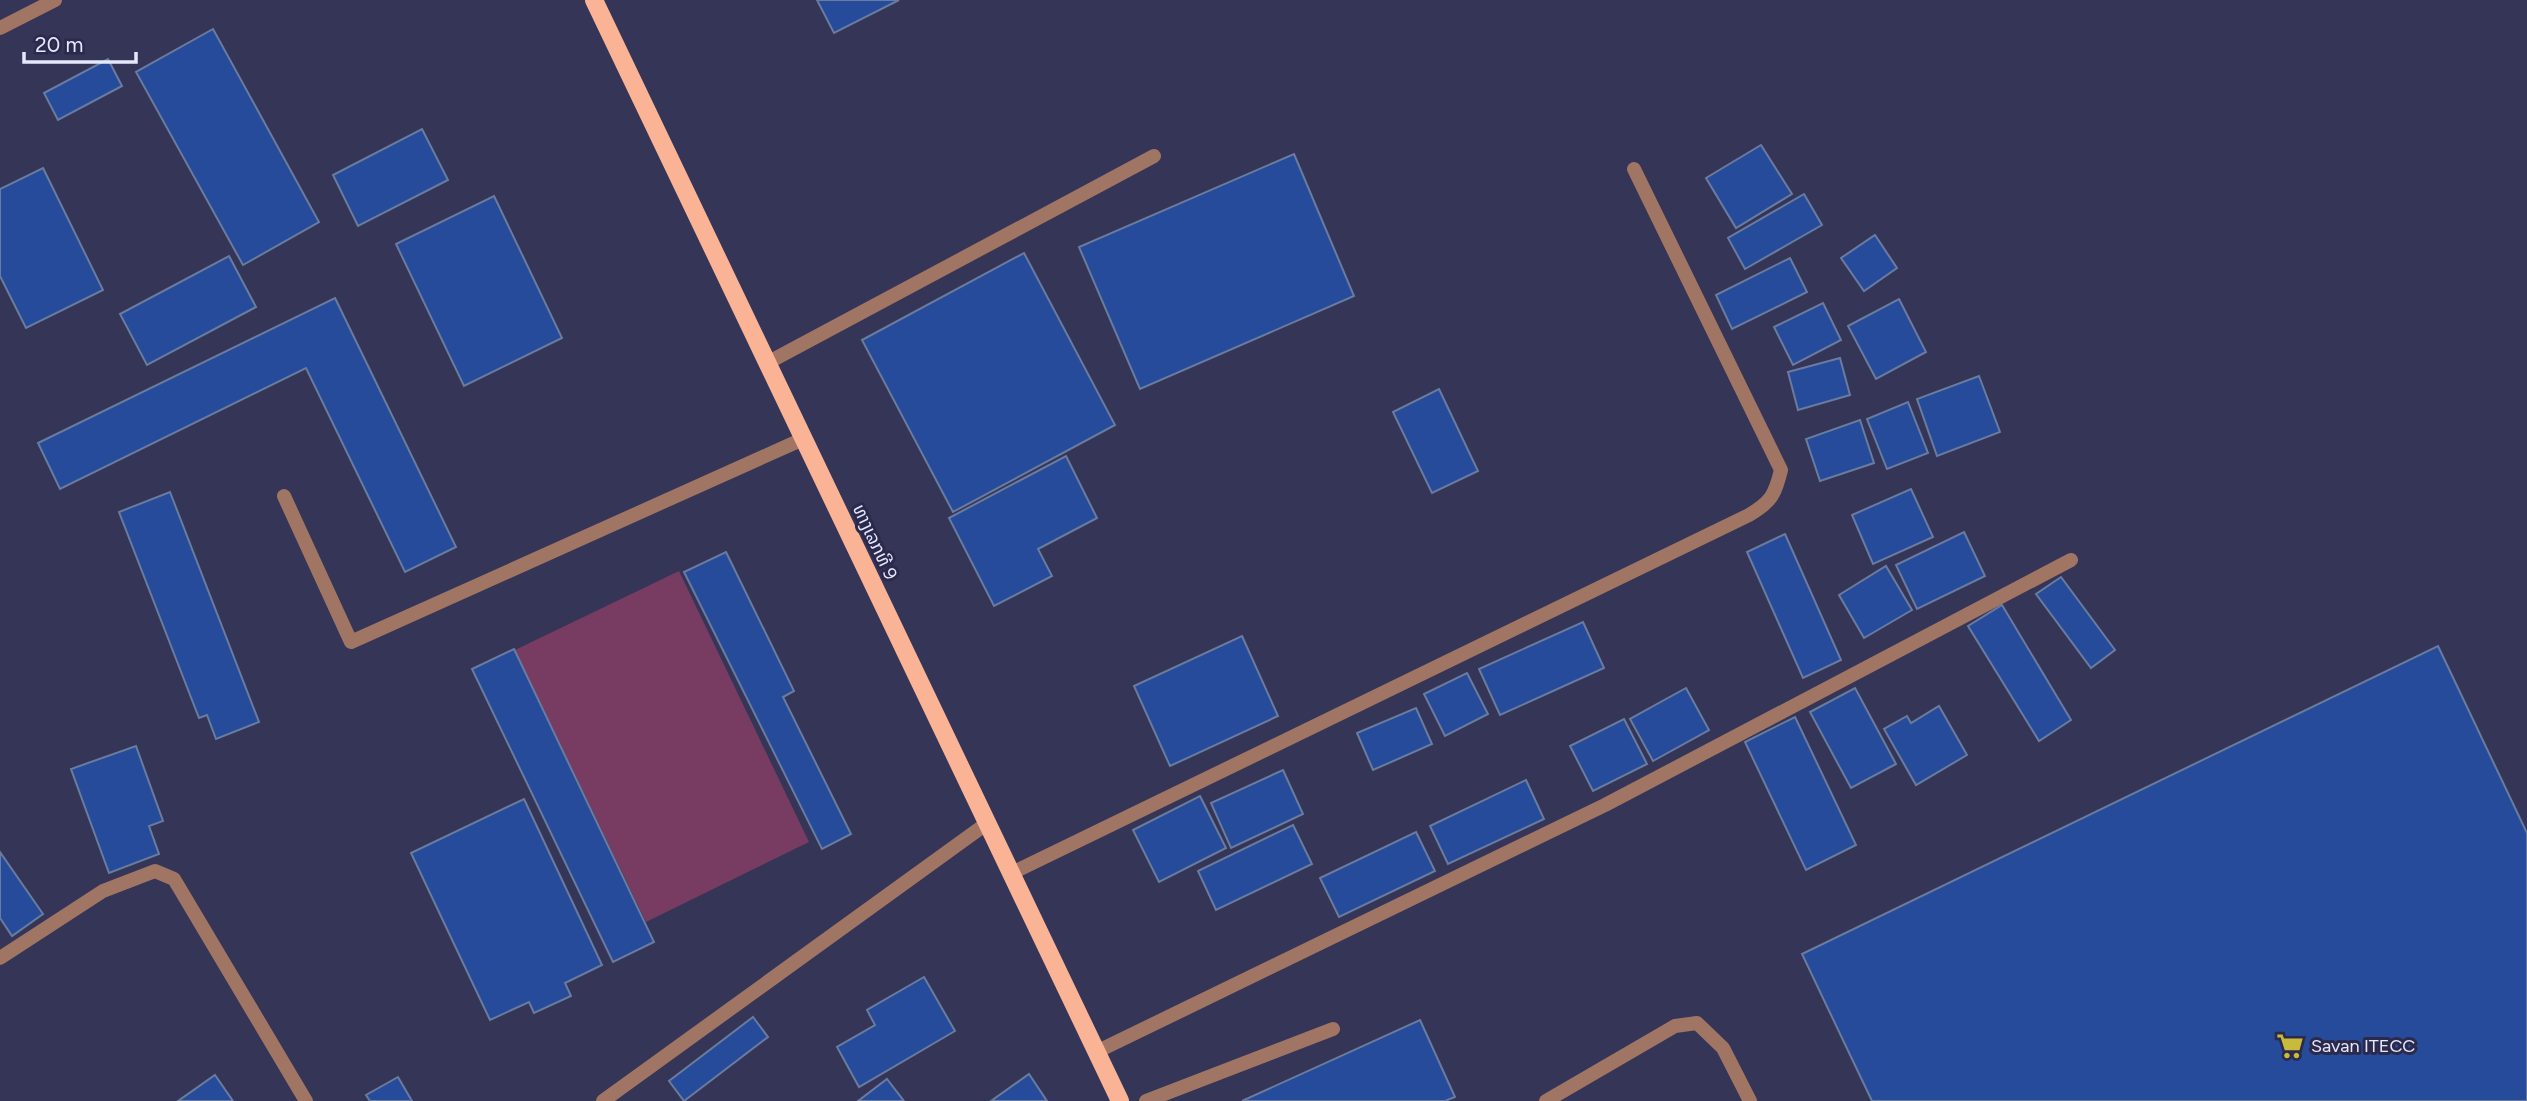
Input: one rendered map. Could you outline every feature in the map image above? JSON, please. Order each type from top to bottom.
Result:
[{"type":"main road","name":"ທາງເລກທີ 9","points":[[594,0],[1120,1101]]},
{"type":"street","points":[[0,28],[54,0]]},
{"type":"street","points":[[766,363],[1154,156]]},
{"type":"street","points":[[1010,874],[1737,522],[1768,504],[1777,489],[1781,470],[1634,169]]},
{"type":"street","points":[[284,496],[351,642],[803,439]]},
{"type":"street","points":[[1096,1052],[1605,805],[2071,560]]},
{"type":"street","points":[[603,1101],[986,824]]},
{"type":"street","points":[[0,958],[103,891],[155,871],[174,879],[306,1101]]},
{"type":"street","points":[[1546,1101],[1675,1026],[1697,1023],[1723,1048],[1750,1101]]},
{"type":"street","points":[[1146,1101],[1333,1029]]},
{"type":"shaded area","points":[[679,571],[809,842],[646,922],[515,650]]},
{"type":"building","points":[[817,0],[899,0],[834,33]]},
{"type":"building","points":[[213,29],[319,222],[243,265],[136,72]]},
{"type":"building","points":[[108,59],[122,86],[58,120],[44,93]]},
{"type":"building","points":[[422,129],[448,180],[358,226],[333,175]]},
{"type":"building","points":[[1761,145],[1792,194],[1736,228],[1706,178]]},
{"type":"building","points":[[1294,154],[1354,296],[1140,389],[1079,247]]},
{"type":"building","points":[[43,168],[103,290],[26,328],[0,276],[0,189]]},
{"type":"building","points":[[1804,194],[1822,225],[1745,269],[1728,238]]},
{"type":"building","points":[[494,196],[562,338],[464,386],[396,244]]},
{"type":"building","points":[[1875,235],[1897,268],[1864,291],[1841,258]]},
{"type":"building","points":[[1024,253],[1115,425],[953,512],[862,340]]},
{"type":"building","points":[[229,256],[256,307],[147,365],[120,314]]},
{"type":"building","points":[[1790,258],[1807,292],[1732,329],[1716,295]]},
{"type":"building","points":[[335,298],[456,547],[405,572],[306,368],[60,489],[38,443]]},
{"type":"building","points":[[1899,299],[1926,352],[1876,379],[1848,326]]},
{"type":"building","points":[[1823,303],[1841,340],[1793,365],[1774,327]]},
{"type":"building","points":[[1840,358],[1850,395],[1798,410],[1788,372]]},
{"type":"building","points":[[1979,376],[2000,432],[1937,456],[1917,399]]},
{"type":"building","points":[[1439,389],[1478,471],[1432,493],[1393,412]]},
{"type":"building","points":[[1908,402],[1928,453],[1887,469],[1867,419]]},
{"type":"building","points":[[1860,420],[1874,463],[1820,481],[1806,439]]},
{"type":"building","points":[[1066,456],[1097,518],[1038,549],[1052,576],[994,606],[949,518]]},
{"type":"building","points":[[1911,489],[1933,537],[1873,564],[1852,515]]},
{"type":"building","points":[[170,492],[259,722],[216,739],[207,715],[199,718],[119,512]]},
{"type":"building","points":[[1964,532],[1985,576],[1917,609],[1896,565]]},
{"type":"building","points":[[1785,534],[1841,660],[1803,678],[1747,552]]},
{"type":"building","points":[[726,552],[794,691],[783,697],[851,834],[822,849],[684,572]]},
{"type":"building","points":[[1886,566],[1912,610],[1864,638],[1839,595]]},
{"type":"building","points":[[2061,577],[2115,650],[2091,668],[2036,594]]},
{"type":"building","points":[[2002,605],[2071,720],[2039,741],[1968,626]]},
{"type":"building","points":[[1583,622],[1604,668],[1500,715],[1479,669]]},
{"type":"building","points":[[1242,636],[1278,716],[1170,766],[1134,686]]},
{"type":"building","points":[[2438,646],[2527,833],[2527,1101],[1872,1101],[1802,954]]},
{"type":"building","points":[[514,649],[654,942],[613,962],[472,669]]},
{"type":"building","points":[[1467,673],[1488,714],[1445,736],[1424,694]]},
{"type":"building","points":[[1686,688],[1709,730],[1653,761],[1630,719]]},
{"type":"building","points":[[1855,688],[1896,764],[1851,788],[1810,712]]},
{"type":"building","points":[[1939,706],[1967,755],[1916,785],[1884,729],[1907,716],[1911,723]]},
{"type":"building","points":[[1416,708],[1432,744],[1373,770],[1357,733]]},
{"type":"building","points":[[1795,717],[1856,845],[1806,870],[1745,742]]},
{"type":"building","points":[[1624,719],[1647,764],[1593,791],[1570,746]]},
{"type":"building","points":[[136,746],[163,821],[149,826],[159,854],[109,873],[71,769]]},
{"type":"building","points":[[1283,770],[1303,814],[1231,848],[1211,803]]},
{"type":"building","points":[[1526,780],[1544,819],[1448,864],[1430,826]]},
{"type":"building","points":[[1200,796],[1226,848],[1159,882],[1133,830]]},
{"type":"building","points":[[524,799],[602,965],[565,983],[571,996],[534,1013],[529,1002],[490,1020],[411,853]]},
{"type":"building","points":[[1293,825],[1312,864],[1216,910],[1198,871]]},
{"type":"building","points":[[1416,832],[1435,871],[1339,917],[1320,878]]},
{"type":"building","points":[[0,852],[43,914],[12,936],[0,918]]},
{"type":"building","points":[[924,977],[955,1031],[859,1087],[837,1047],[875,1025],[867,1010]]},
{"type":"building","points":[[753,1017],[768,1037],[684,1101],[669,1081]]},
{"type":"building","points":[[1420,1020],[1455,1097],[1445,1101],[1242,1101]]},
{"type":"building","points":[[1029,1074],[1047,1101],[991,1101]]},
{"type":"building","points":[[215,1075],[233,1101],[178,1101]]},
{"type":"building","points":[[398,1077],[412,1101],[370,1101],[366,1095]]},
{"type":"building","points":[[887,1079],[904,1101],[858,1101]]},
{"type":"place","name":"Savan ITECC","points":[[2290,1046]]}]
